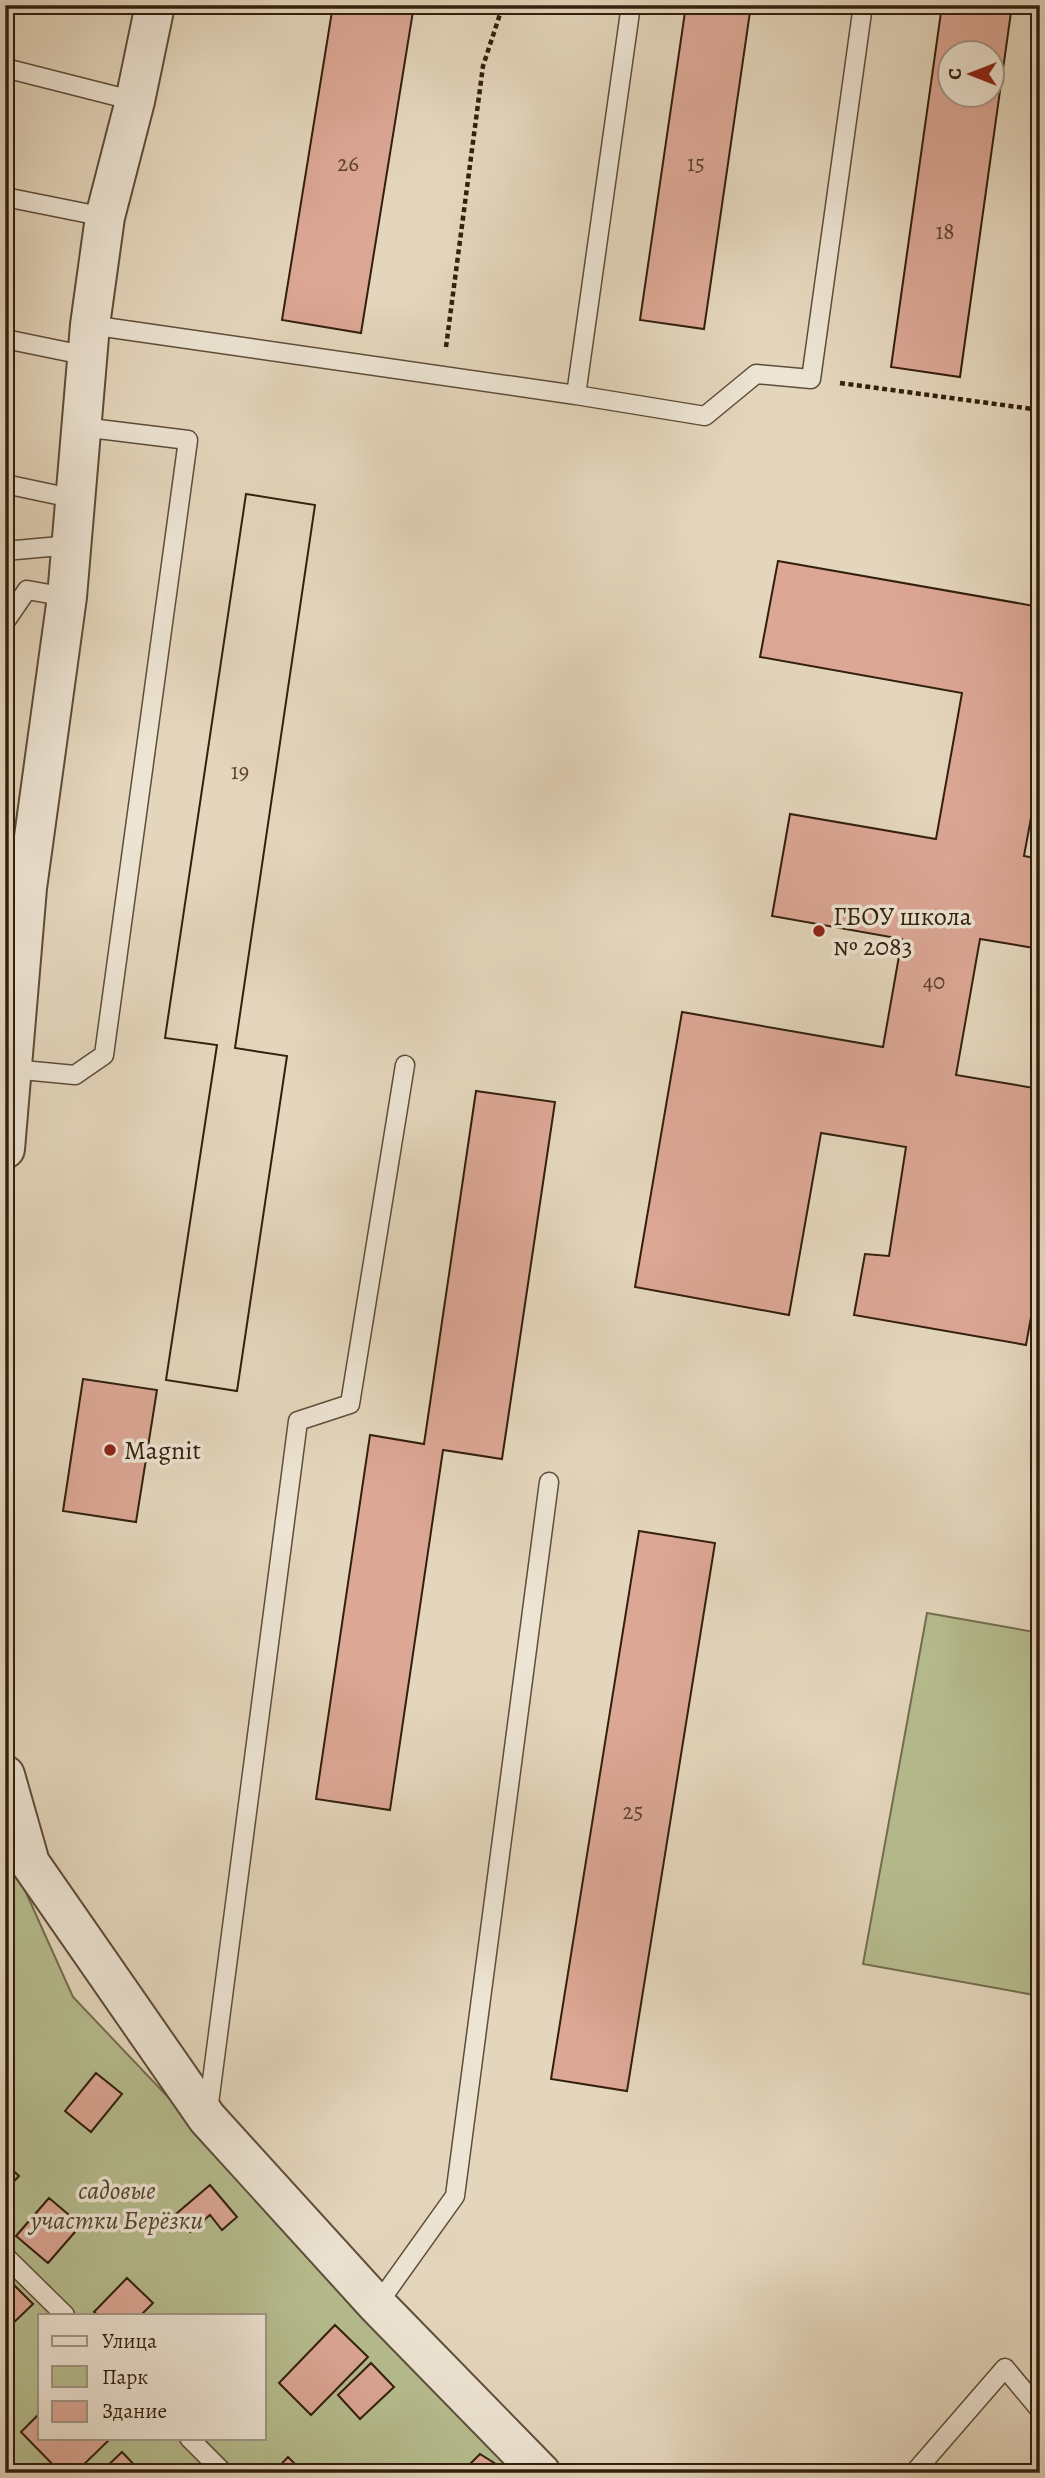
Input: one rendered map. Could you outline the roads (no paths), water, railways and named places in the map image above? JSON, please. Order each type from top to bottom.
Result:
[{"type":"street","points":[[5,1149],[12,1069],[16,887],[67,597],[89,341],[105,216],[135,101],[155,5]]},
{"type":"street","points":[[5,1775],[30,1863],[207,2118],[377,2305],[541,2473]]},
{"type":"lane","points":[[576,395],[631,5]]},
{"type":"lane","points":[[5,339],[89,341],[442,376],[705,416],[756,374],[811,379],[863,5]]},
{"type":"lane","points":[[5,68],[135,101]]},
{"type":"lane","points":[[5,197],[105,216]]},
{"type":"lane","points":[[12,1069],[75,1075],[104,1055],[188,440],[82,426]]},
{"type":"lane","points":[[5,484],[76,499]]},
{"type":"lane","points":[[5,551],[71,545]]},
{"type":"lane","points":[[5,622],[27,590],[67,597]]},
{"type":"lane","points":[[207,2118],[298,1421],[350,1404],[405,1065]]},
{"type":"lane","points":[[377,2305],[455,2196],[549,1482]]},
{"type":"lane","points":[[5,2256],[64,2314]]},
{"type":"lane","points":[[914,2473],[1005,2368],[1040,2410]]},
{"type":"lane","points":[[191,2440],[224,2473]]},
{"type":"place","name":"ГБОУ школа № 2083","points":[[819,931]]},
{"type":"place","name":"Magnit","points":[[110,1450]]},
{"type":"park label","name":"садовые участки Берёзки","points":[[117,2205]]}]
